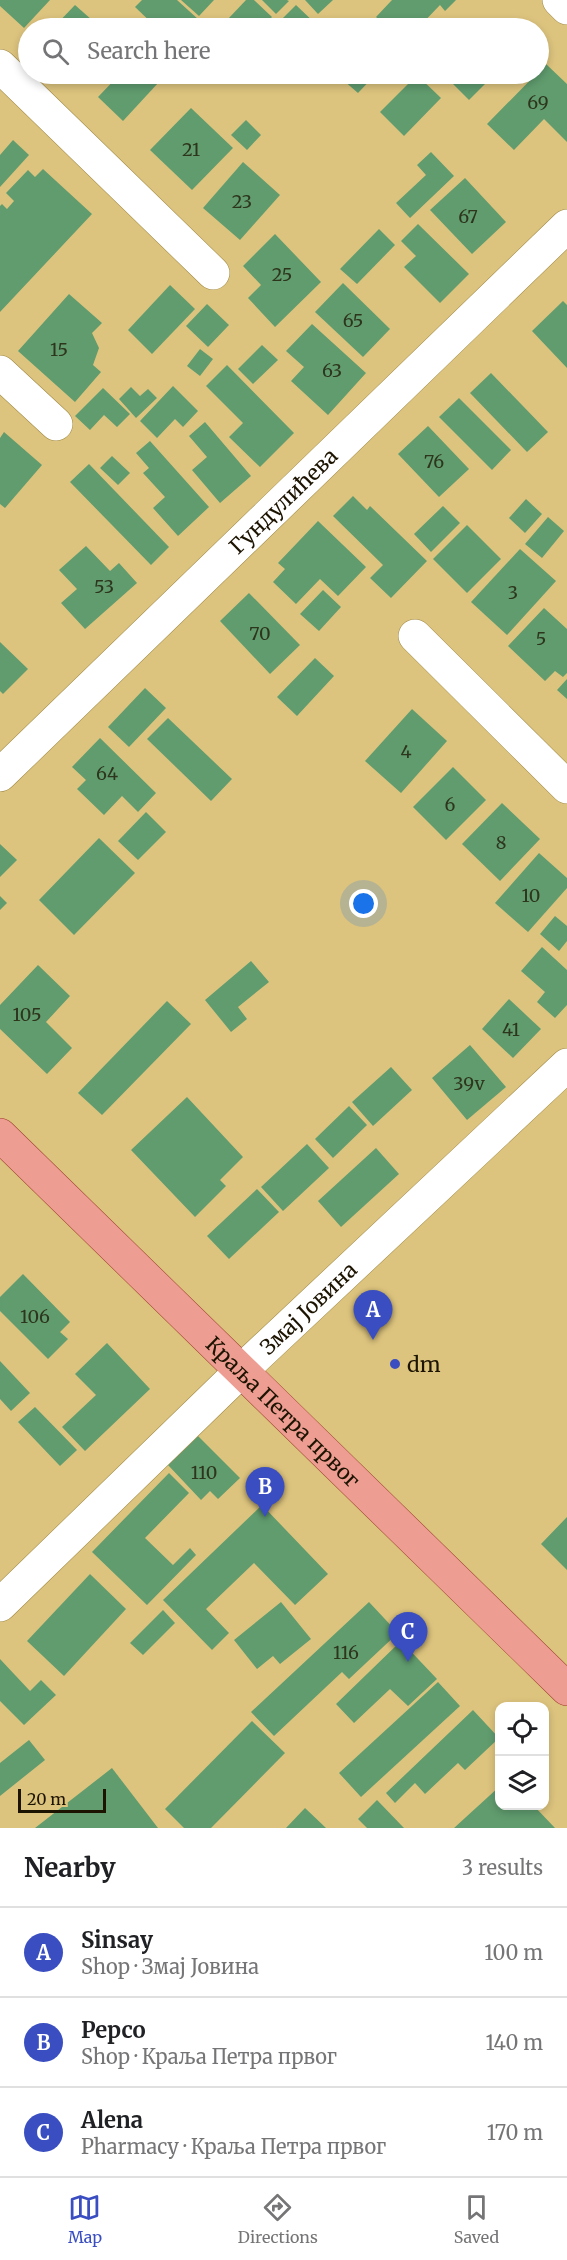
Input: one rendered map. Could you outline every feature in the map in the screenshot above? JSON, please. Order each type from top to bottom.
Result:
[{"type":"main road","name":"Краља Петра првог","points":[[0,1135],[567,1689]]},
{"type":"street","points":[[560,0],[567,8]]},
{"type":"street","points":[[0,66],[18,83]]},
{"type":"street","points":[[19,84],[213,273]]},
{"type":"street","name":"Гундулићева","points":[[0,775],[567,226]]},
{"type":"street","points":[[0,372],[57,424]]},
{"type":"street","points":[[415,636],[567,787]]},
{"type":"street","name":"Змај Јовина","points":[[0,1605],[241,1371],[567,1065]]},
{"type":"building","points":[[0,0],[50,0],[33,18],[18,18],[18,22],[0,6]]},
{"type":"building","points":[[142,0],[177,0],[197,18],[147,18],[135,7]]},
{"type":"building","points":[[181,0],[214,0],[199,16]]},
{"type":"building","points":[[246,0],[254,0],[272,17],[271,18],[229,18]]},
{"type":"building","points":[[262,0],[287,0],[289,1],[276,14]]},
{"type":"building","points":[[305,0],[333,0],[318,14]]},
{"type":"building","points":[[392,0],[456,0],[445,11],[440,5],[428,18],[376,17]]},
{"type":"building","points":[[75,5],[90,18],[63,18]]},
{"type":"building","points":[[296,5],[310,18],[283,18]]},
{"type":"building","points":[[549,67],[567,84],[567,142],[544,119],[514,150],[487,124],[526,84],[549,84]]},
{"type":"building","points":[[110,84],[157,84],[123,121],[98,97]]},
{"type":"building","points":[[348,84],[367,84],[358,93]]},
{"type":"building","points":[[408,84],[426,84],[441,98],[404,136],[380,112]]},
{"type":"building","points":[[453,84],[485,84],[469,100]]},
{"type":"building","points":[[191,108],[233,148],[192,190],[150,150]]},
{"type":"building","points":[[246,120],[261,135],[247,150],[231,135]]},
{"type":"building","points":[[13,140],[29,155],[0,187],[0,155]]},
{"type":"building","points":[[431,152],[454,176],[410,218],[396,203],[426,175],[417,165]]},
{"type":"building","points":[[243,162],[280,195],[240,240],[203,208]]},
{"type":"building","points":[[43,169],[92,214],[0,312],[0,206],[2,204],[7,209],[14,201],[6,193],[28,170],[35,177]]},
{"type":"building","points":[[465,178],[506,222],[472,254],[430,210]]},
{"type":"building","points":[[418,224],[469,274],[440,303],[404,267],[416,256],[401,241]]},
{"type":"building","points":[[379,229],[395,245],[357,284],[340,269]]},
{"type":"building","points":[[275,234],[321,282],[275,327],[248,298],[261,285],[243,266]]},
{"type":"building","points":[[343,283],[390,329],[363,357],[315,312]]},
{"type":"building","points":[[170,285],[195,309],[152,354],[128,330]]},
{"type":"building","points":[[69,294],[102,323],[92,333],[99,348],[93,365],[101,372],[75,402],[18,351]]},
{"type":"building","points":[[563,301],[567,305],[567,368],[532,331]]},
{"type":"building","points":[[207,304],[229,325],[208,347],[186,326]]},
{"type":"building","points":[[312,324],[366,373],[328,415],[291,381],[304,367],[286,351]]},
{"type":"building","points":[[262,345],[278,360],[253,384],[238,369]]},
{"type":"building","points":[[200,349],[213,359],[200,376],[187,366]]},
{"type":"building","points":[[227,365],[294,433],[260,467],[229,437],[243,423],[206,386]]},
{"type":"building","points":[[491,373],[548,432],[527,452],[470,393]]},
{"type":"building","points":[[173,386],[198,411],[183,427],[175,419],[157,438],[140,421]]},
{"type":"building","points":[[131,387],[140,396],[148,389],[157,398],[136,418],[119,399]]},
{"type":"building","points":[[103,388],[130,414],[117,427],[104,415],[90,430],[75,416]]},
{"type":"building","points":[[459,398],[511,450],[492,470],[439,417]]},
{"type":"building","points":[[205,422],[251,476],[220,503],[192,470],[207,457],[189,436]]},
{"type":"building","points":[[428,426],[469,469],[439,497],[398,454]]},
{"type":"building","points":[[4,432],[42,465],[5,508],[0,504],[0,438]]},
{"type":"building","points":[[150,441],[209,507],[178,536],[153,508],[165,497],[143,473],[149,468],[136,453]]},
{"type":"building","points":[[112,456],[130,473],[118,485],[100,468]]},
{"type":"building","points":[[89,464],[169,547],[151,565],[70,482]]},
{"type":"building","points":[[353,496],[367,510],[370,506],[427,561],[391,598],[370,578],[383,565],[333,516]]},
{"type":"building","points":[[526,499],[542,514],[525,533],[509,518]]},
{"type":"building","points":[[443,506],[460,523],[431,552],[414,534]]},
{"type":"building","points":[[548,517],[564,531],[542,558],[525,544]]},
{"type":"building","points":[[318,521],[366,567],[338,596],[320,579],[296,604],[273,582],[285,569],[278,563]]},
{"type":"building","points":[[467,525],[501,559],[467,593],[433,559]]},
{"type":"building","points":[[86,546],[110,571],[119,563],[137,583],[85,629],[61,603],[77,589],[59,570]]},
{"type":"building","points":[[520,549],[556,581],[507,635],[471,602]]},
{"type":"building","points":[[323,590],[341,607],[319,631],[300,614]]},
{"type":"building","points":[[249,593],[300,645],[270,674],[220,621]]},
{"type":"building","points":[[544,608],[567,629],[567,673],[563,677],[555,671],[545,681],[508,646]]},
{"type":"building","points":[[0,642],[28,669],[3,694],[0,691]]},
{"type":"building","points":[[315,658],[334,676],[297,716],[277,697]]},
{"type":"building","points":[[567,679],[567,699],[557,690]]},
{"type":"building","points":[[145,688],[166,708],[129,747],[108,727]]},
{"type":"building","points":[[412,709],[447,741],[401,793],[365,761]]},
{"type":"building","points":[[168,718],[232,779],[211,801],[147,739]]},
{"type":"building","points":[[100,738],[156,793],[138,812],[122,796],[104,815],[77,789],[86,780],[72,767]]},
{"type":"building","points":[[453,767],[486,800],[446,840],[413,807]]},
{"type":"building","points":[[502,803],[540,839],[500,881],[462,844]]},
{"type":"building","points":[[146,812],[166,832],[138,860],[118,841]]},
{"type":"building","points":[[99,838],[135,873],[74,935],[39,900]]},
{"type":"building","points":[[0,844],[17,860],[0,877]]},
{"type":"building","points":[[539,853],[567,878],[567,888],[528,932],[495,903]]},
{"type":"building","points":[[0,896],[7,903],[0,910]]},
{"type":"building","points":[[555,916],[567,926],[567,941],[559,951],[540,934]]},
{"type":"building","points":[[542,947],[567,970],[567,1005],[555,1018],[537,1002],[545,992],[521,971]]},
{"type":"building","points":[[251,961],[269,982],[238,1007],[247,1019],[231,1032],[205,1000]]},
{"type":"building","points":[[38,965],[70,996],[46,1022],[72,1048],[47,1074],[0,1029],[0,1005]]},
{"type":"building","points":[[509,999],[541,1029],[513,1058],[482,1029]]},
{"type":"building","points":[[167,1001],[191,1024],[102,1115],[78,1093]]},
{"type":"building","points":[[470,1045],[506,1087],[467,1120],[432,1078]]},
{"type":"building","points":[[391,1067],[412,1090],[373,1126],[352,1102]]},
{"type":"building","points":[[187,1097],[243,1157],[220,1180],[226,1186],[195,1217],[131,1150]]},
{"type":"building","points":[[349,1106],[367,1125],[333,1158],[315,1139]]},
{"type":"building","points":[[307,1144],[329,1168],[283,1211],[261,1187]]},
{"type":"building","points":[[376,1148],[399,1174],[341,1227],[318,1201]]},
{"type":"building","points":[[257,1189],[279,1212],[229,1259],[207,1236]]},
{"type":"building","points":[[23,1274],[70,1322],[60,1332],[68,1339],[48,1359],[0,1311],[0,1297]]},
{"type":"building","points":[[107,1343],[150,1389],[85,1451],[62,1427],[96,1395],[75,1374]]},
{"type":"building","points":[[0,1361],[30,1393],[11,1411],[0,1399]]},
{"type":"building","points":[[35,1407],[77,1450],[60,1466],[18,1422]]},
{"type":"building","points":[[198,1436],[240,1478],[218,1499],[210,1491],[201,1500],[168,1465]]},
{"type":"building","points":[[169,1473],[189,1493],[145,1538],[173,1565],[190,1548],[196,1555],[147,1605],[92,1552]]},
{"type":"building","points":[[262,1505],[328,1574],[295,1605],[254,1563],[206,1609],[229,1633],[212,1650],[163,1600]]},
{"type":"building","points":[[567,1517],[567,1570],[541,1544]]},
{"type":"building","points":[[90,1574],[126,1609],[64,1676],[27,1641]]},
{"type":"building","points":[[281,1602],[311,1639],[280,1664],[273,1656],[257,1669],[234,1640]]},
{"type":"building","points":[[369,1602],[398,1633],[349,1679],[342,1672],[274,1736],[251,1712]]},
{"type":"building","points":[[163,1610],[175,1623],[143,1655],[130,1643]]},
{"type":"building","points":[[401,1641],[437,1679],[408,1706],[390,1689],[354,1723],[336,1704]]},
{"type":"building","points":[[0,1659],[30,1691],[41,1680],[56,1695],[24,1725],[0,1701]]},
{"type":"building","points":[[438,1682],[460,1706],[361,1797],[339,1773]]},
{"type":"building","points":[[473,1710],[495,1734],[495,1742],[465,1770],[458,1763],[425,1794],[415,1783],[395,1803],[386,1793]]},
{"type":"building","points":[[252,1721],[285,1753],[211,1828],[184,1828],[165,1809]]},
{"type":"building","points":[[29,1740],[45,1760],[0,1796],[0,1763]]},
{"type":"building","points":[[112,1768],[158,1828],[35,1828]]},
{"type":"building","points":[[495,1791],[495,1810],[538,1810],[555,1828],[454,1828]]},
{"type":"building","points":[[377,1800],[404,1828],[367,1828],[358,1819]]},
{"type":"building","points":[[305,1808],[326,1828],[286,1828]]},
{"type":"place","name":"Sinsay","points":[[373,1340]]},
{"type":"place","name":"dm","points":[[395,1364]]},
{"type":"place","name":"Pepco","points":[[265,1517]]},
{"type":"place","name":"Alena","points":[[408,1662]]}]
